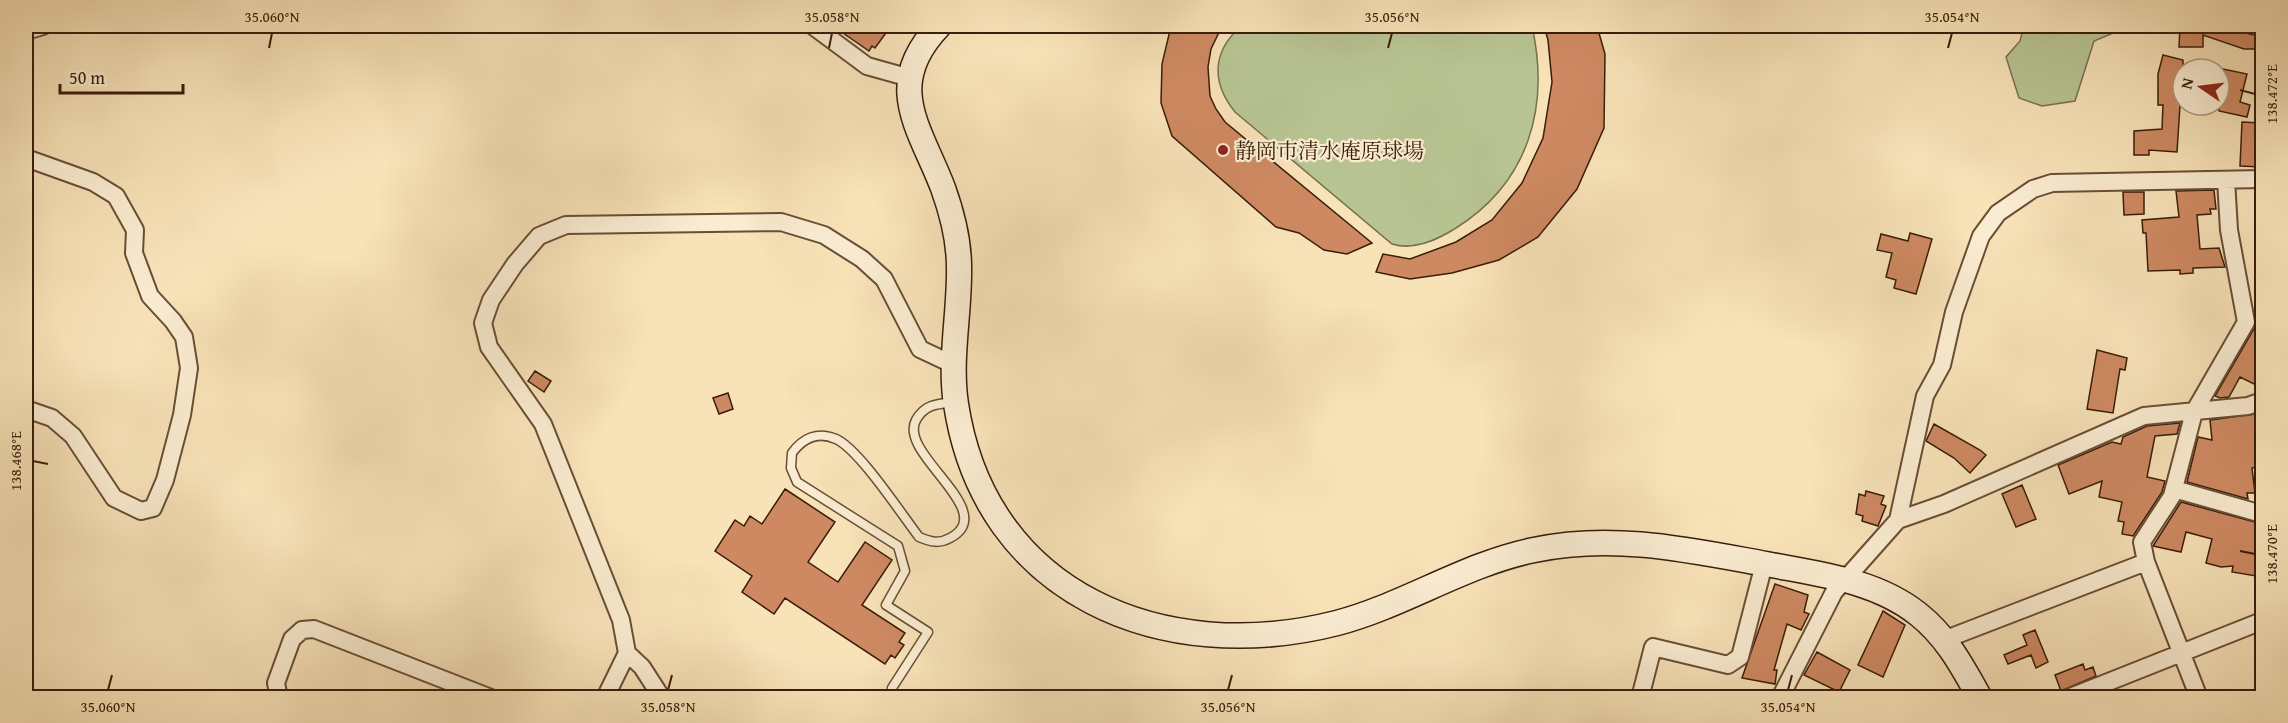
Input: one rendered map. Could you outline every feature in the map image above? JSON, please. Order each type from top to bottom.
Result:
[{"type":"street","points":[[26,31],[43,26]]},
{"type":"street","points":[[813,26],[867,66],[910,78]]},
{"type":"street","points":[[939,26],[927,38],[914,59],[909,99],[914,123],[943,188],[957,233],[959,267],[954,364],[955,402],[964,440],[983,490],[1010,534],[1026,553],[1063,585],[1125,618],[1163,629],[1240,636],[1307,630],[1372,612],[1489,561],[1561,545],[1627,542],[1658,545],[1844,579],[1886,594],[1916,612],[1946,639],[1980,698]]},
{"type":"street","points":[[26,158],[93,182],[116,196],[135,230],[134,253],[150,296],[173,321],[184,338],[189,368],[182,415],[165,480],[153,508],[141,512],[114,498],[73,436],[52,418],[26,409]]},
{"type":"street","points":[[1898,520],[1925,396],[1942,365],[1954,312],[1981,236],[1998,213],[2033,189],[2052,183],[2262,179]]},
{"type":"street","points":[[2199,698],[2146,562],[2142,542],[2163,511],[2174,489],[2194,412],[2246,322],[2229,230],[2226,180]]},
{"type":"street","points":[[662,698],[642,667],[627,652],[621,620],[543,424],[489,347],[483,323],[491,300],[515,264],[540,236],[566,225],[781,222],[824,235],[862,259],[884,279],[920,349],[954,364]]},
{"type":"street","points":[[1780,698],[1834,592],[1898,520],[1944,504],[2144,416],[2248,406],[2262,401]]},
{"type":"street","points":[[2174,489],[2262,514]]},
{"type":"street","points":[[1946,639],[2146,562]]},
{"type":"street","points":[[1640,698],[1653,647],[1728,665],[1740,657],[1764,564]]},
{"type":"street","points":[[2068,698],[2262,621]]},
{"type":"street","points":[[279,698],[276,682],[292,639],[302,630],[314,629],[491,698]]},
{"type":"street","points":[[605,698],[627,652]]},
{"type":"lane","points":[[892,688],[928,632],[886,605],[905,571],[898,546],[797,482],[791,468],[792,453],[807,438],[822,435],[837,440],[854,454],[920,537],[932,543],[944,542],[956,535],[963,524],[963,507],[914,442],[913,425],[921,411],[932,404],[955,402]]},
{"type":"green space","points":[[1241,26],[1532,26],[1537,56],[1538,85],[1535,113],[1528,140],[1517,165],[1501,188],[1481,209],[1456,228],[1441,237],[1417,245],[1392,244],[1235,112],[1227,101],[1219,78],[1220,57],[1224,46]]},
{"type":"green space","points":[[2024,26],[2124,26],[2123,29],[2094,41],[2075,101],[2042,106],[2019,98],[2006,57],[2020,41]]},
{"type":"building","points":[[833,26],[891,26],[875,48],[872,46],[869,51]]},
{"type":"building","points":[[1171,26],[1222,26],[1211,49],[1208,67],[1210,96],[1216,109],[1225,122],[1372,243],[1347,254],[1324,250],[1299,233],[1276,227],[1172,136],[1161,103],[1162,64]]},
{"type":"building","points":[[1544,26],[1597,26],[1605,54],[1604,128],[1577,189],[1538,237],[1499,260],[1452,273],[1410,279],[1376,272],[1383,254],[1410,259],[1456,242],[1492,220],[1522,183],[1543,138],[1552,82],[1548,40]]},
{"type":"building","points":[[2180,26],[2241,26],[2241,32],[2262,37],[2262,49],[2244,49],[2203,35],[2203,47],[2179,47]]},
{"type":"building","points":[[2163,55],[2171,57],[2171,117],[2179,117],[2177,152],[2149,150],[2149,155],[2134,155],[2134,131],[2162,129],[2163,105],[2158,105],[2158,74]]},
{"type":"building","points":[[2231,71],[2247,74],[2240,102],[2250,105],[2247,117],[2231,114]]},
{"type":"building","points":[[2242,122],[2262,123],[2262,167],[2240,166]]},
{"type":"building","points":[[2214,190],[2216,209],[2210,209],[2211,214],[2197,215],[2200,249],[2219,248],[2225,267],[2193,268],[2193,273],[2180,274],[2180,270],[2148,271],[2146,233],[2143,233],[2142,220],[2179,217],[2176,191]]},
{"type":"building","points":[[2123,192],[2144,192],[2144,214],[2124,215]]},
{"type":"building","points":[[1910,233],[1932,239],[1916,294],[1894,288],[1896,280],[1886,277],[1892,253],[1877,250],[1881,234],[1908,241]]},
{"type":"building","points":[[2262,308],[2262,377],[2258,386],[2240,377],[2229,397],[2215,396],[2255,327]]},
{"type":"building","points":[[2097,350],[2127,358],[2125,370],[2120,369],[2113,413],[2087,409]]},
{"type":"building","points":[[535,371],[551,381],[544,392],[528,381]]},
{"type":"building","points":[[728,393],[733,409],[719,414],[713,398]]},
{"type":"building","points":[[2262,413],[2262,426],[2259,427],[2262,466],[2252,468],[2255,493],[2247,493],[2248,499],[2187,482],[2198,437],[2212,440],[2210,420]]},
{"type":"building","points":[[2180,423],[2177,434],[2155,436],[2147,477],[2165,481],[2162,492],[2133,536],[2122,534],[2124,522],[2118,521],[2122,502],[2099,497],[2102,481],[2069,494],[2058,465],[2112,442],[2121,444],[2123,437],[2147,426]]},
{"type":"building","points":[[1934,424],[1986,455],[1970,473],[1954,458],[1926,441]]},
{"type":"building","points":[[2022,485],[2036,519],[2016,527],[2002,494]]},
{"type":"building","points":[[785,489],[835,522],[808,562],[838,582],[865,542],[892,560],[862,605],[905,633],[899,642],[904,645],[895,658],[891,655],[885,664],[785,598],[774,614],[742,592],[752,576],[715,551],[735,520],[744,526],[750,516],[762,524]]},
{"type":"building","points":[[1866,491],[1884,496],[1881,504],[1886,506],[1878,526],[1862,521],[1863,516],[1856,514],[1859,494],[1865,496]]},
{"type":"building","points":[[2181,502],[2262,524],[2262,544],[2256,576],[2232,572],[2233,566],[2221,567],[2206,563],[2212,539],[2186,532],[2181,552],[2153,546]]},
{"type":"building","points":[[1775,584],[1808,595],[1804,612],[1809,614],[1801,630],[1787,624],[1774,670],[1777,670],[1775,684],[1742,678]]},
{"type":"building","points":[[1883,611],[1905,625],[1883,677],[1858,665]]},
{"type":"building","points":[[2035,630],[2048,662],[2036,668],[2031,655],[2008,664],[2004,655],[2027,645],[2023,635]]},
{"type":"building","points":[[1817,652],[1850,670],[1839,692],[1804,675]]},
{"type":"building","points":[[2083,664],[2085,670],[2093,667],[2096,676],[2061,691],[2055,675]]},
{"type":"place","name":"静岡市清水庵原球場","points":[[1223,150]]}]
